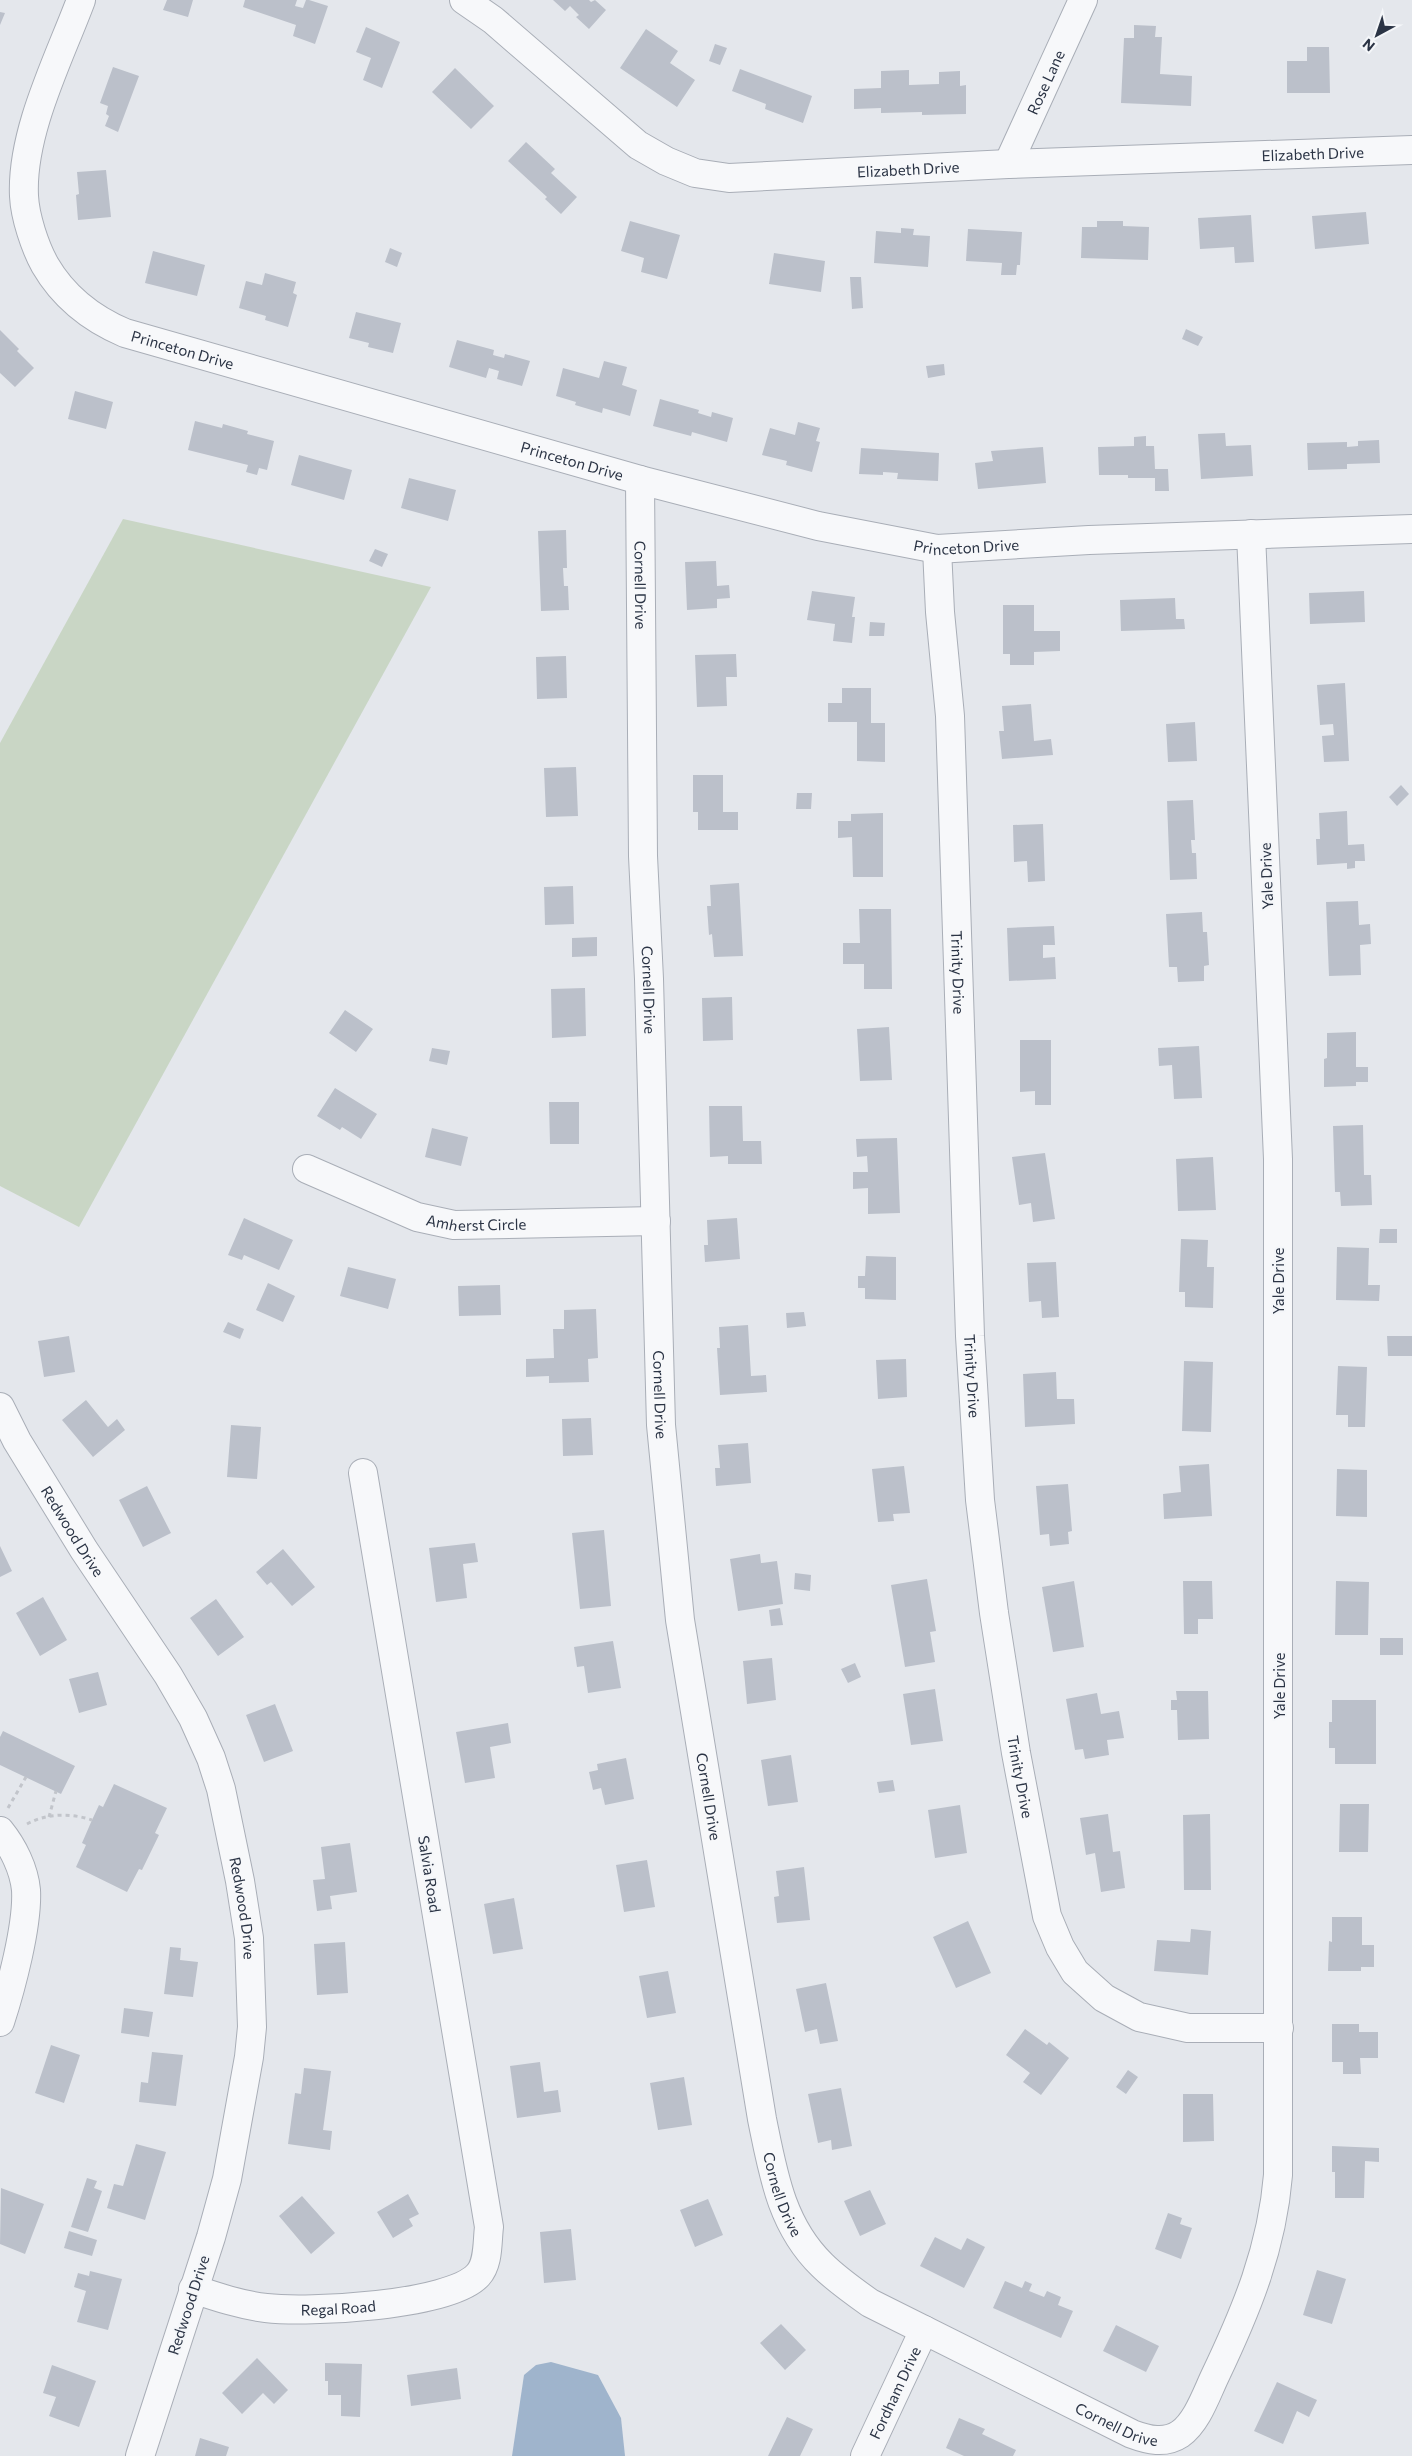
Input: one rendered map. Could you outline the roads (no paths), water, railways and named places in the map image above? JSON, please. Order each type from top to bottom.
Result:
[{"type":"street","name":"Princeton Drive","points":[[81,0],[34,123],[27,157],[24,198],[39,254],[61,288],[104,324],[154,343],[640,480],[818,526],[937,549],[1251,534],[1412,529]]},
{"type":"street","name":"Elizabeth Drive","points":[[464,0],[493,20],[638,145],[666,161],[695,173],[729,178],[1008,164],[1412,150]]},
{"type":"street","name":"Rose Lane","points":[[1008,164],[1083,0]]},
{"type":"street","name":"Cornell Drive","points":[[640,480],[643,856],[649,979],[661,1425],[676,1590],[771,2166],[786,2216],[793,2229],[821,2264],[870,2303],[1132,2434],[1160,2440],[1170,2440],[1181,2434],[1192,2421],[1204,2400],[1257,2279],[1265,2251],[1278,2175],[1279,2028]]},
{"type":"street","name":"Yale Drive","points":[[1251,534],[1278,1159],[1279,2028]]},
{"type":"street","name":"Trinity Drive","points":[[937,549],[940,612],[950,716],[970,1327],[981,1509],[994,1613],[1016,1753],[1047,1916],[1060,1947],[1075,1972],[1104,1998],[1131,2013],[1188,2028],[1279,2028]]},
{"type":"street","name":"Amherst Circle","points":[[307,1169],[417,1217],[454,1225],[656,1221]]},
{"type":"street","name":"Redwood Drive","points":[[0,1407],[17,1441],[84,1550],[178,1692],[211,1758],[221,1789],[240,1881],[249,1938],[252,2027],[249,2057],[227,2179],[211,2237],[140,2456]]},
{"type":"street","name":"Salvia Road","points":[[363,1473],[489,2227],[486,2260],[479,2273]]},
{"type":"street","points":[[0,2022],[16,1962],[26,1905],[24,1879],[11,1846],[10,1823]]},
{"type":"street","name":"Regal Road","points":[[193,2288],[234,2303],[268,2308],[338,2307],[423,2299],[458,2288],[479,2273]]},
{"type":"street","name":"Fordham Drive","points":[[865,2456],[924,2330]]},
{"type":"water","points":[[551,2362],[598,2375],[621,2418],[625,2456],[512,2456],[524,2375],[536,2365]]}]
